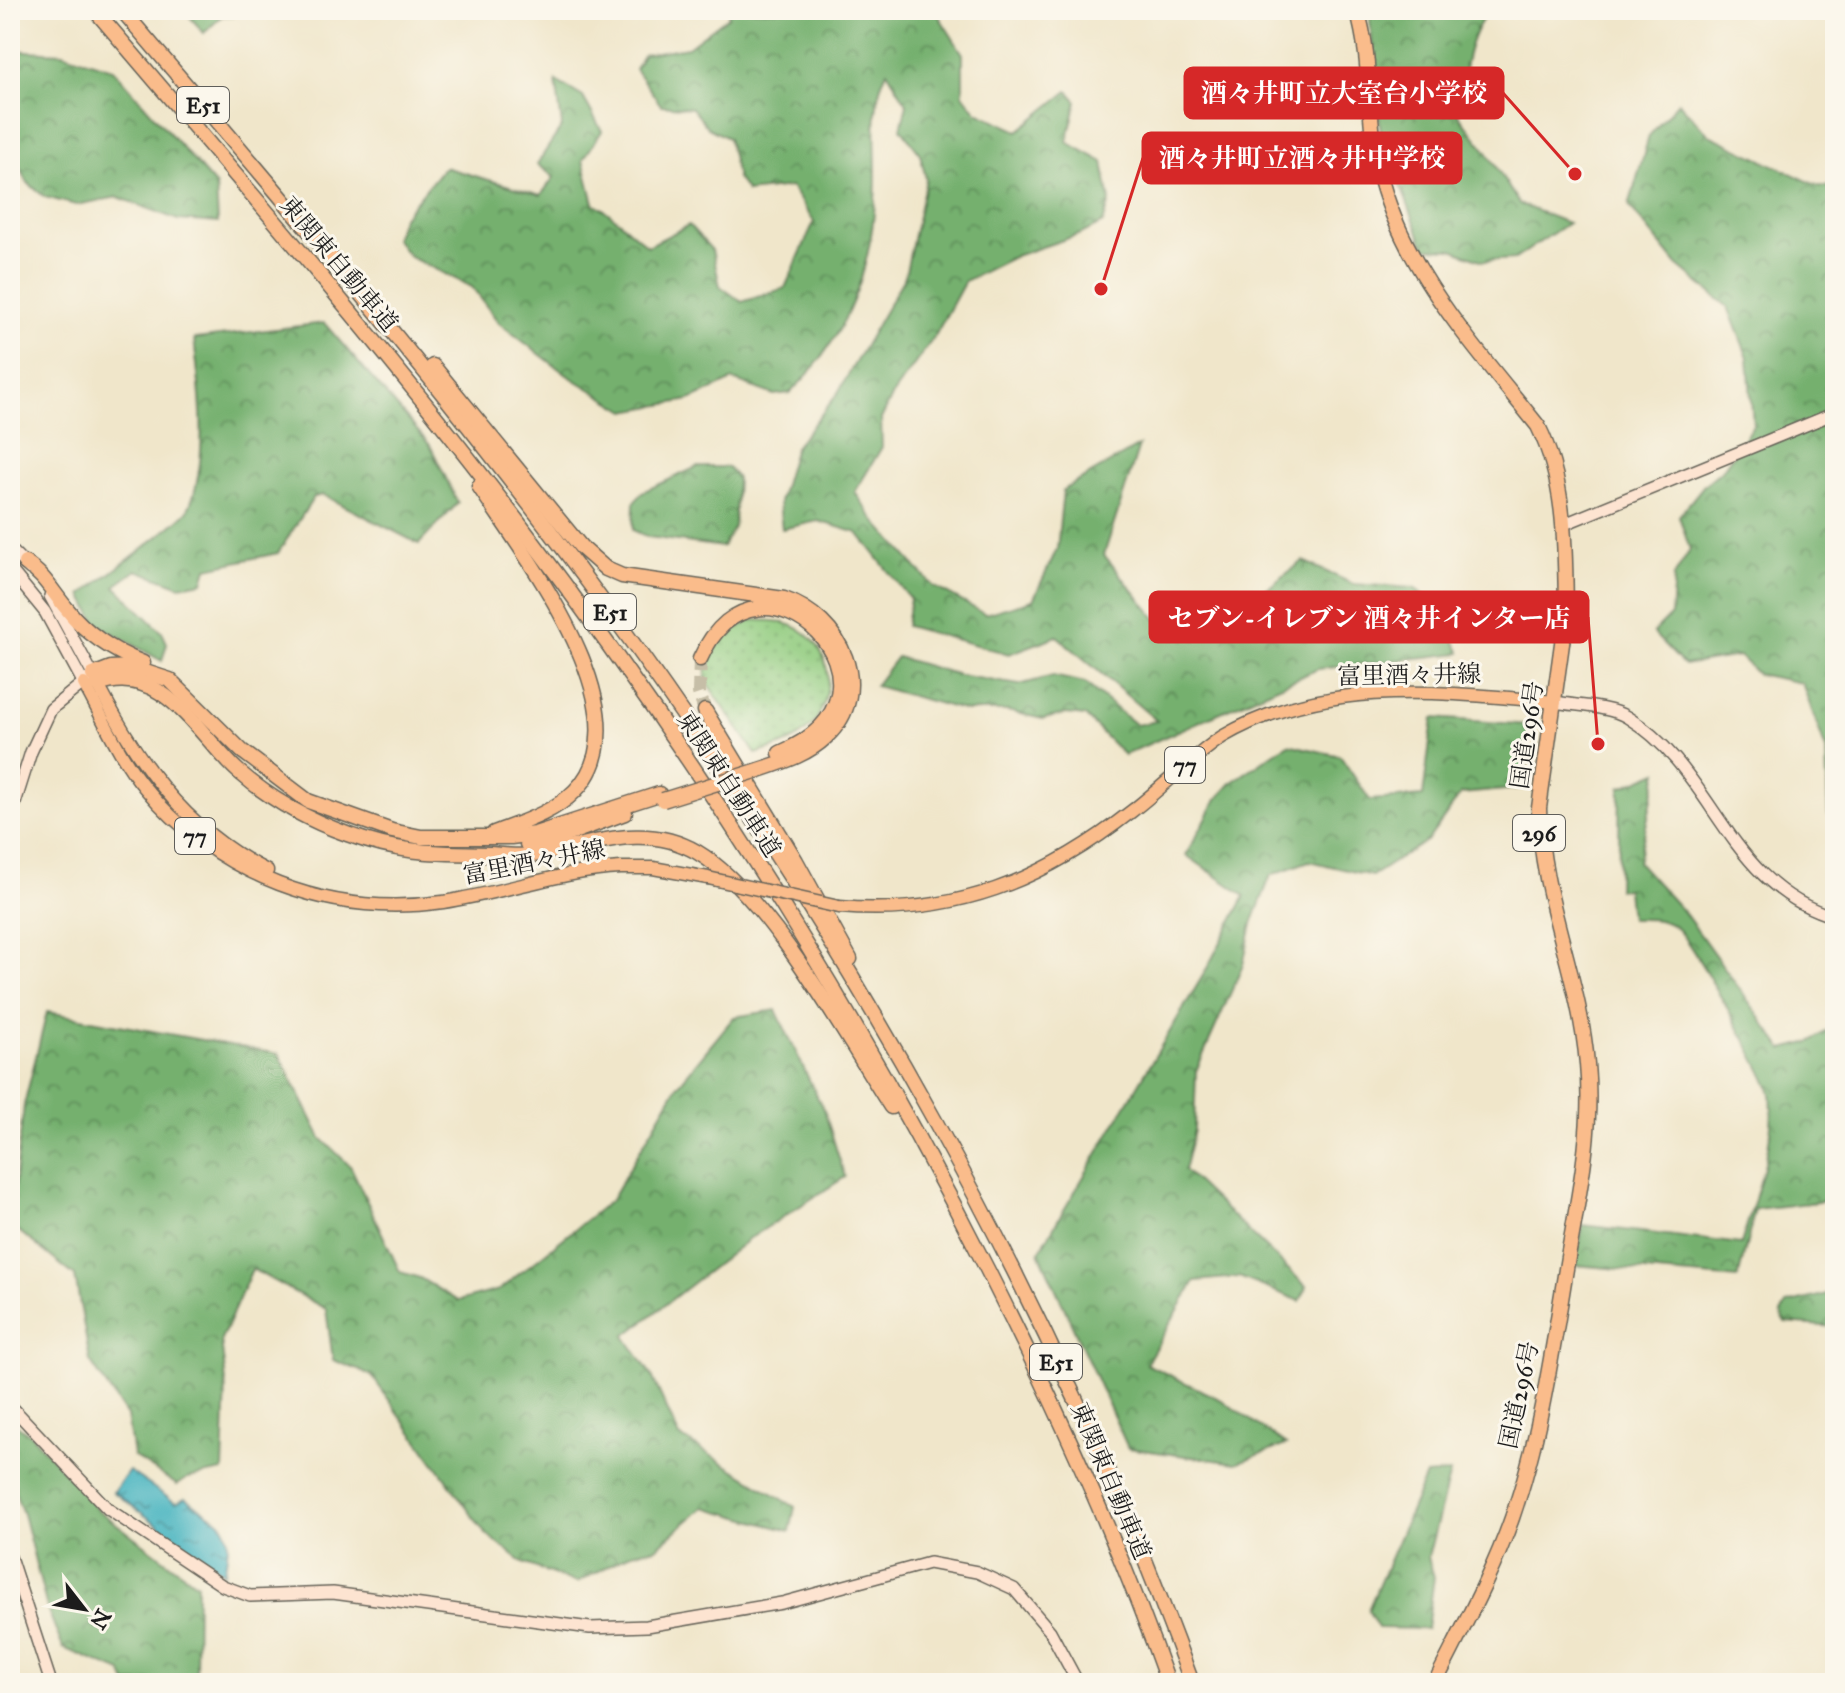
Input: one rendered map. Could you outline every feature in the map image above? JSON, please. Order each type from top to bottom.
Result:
[{"type":"highway","name":"東関東自動車道","points":[[95,10],[394,366],[517,522],[694,767],[826,977],[952,1201],[1049,1393],[1094,1494],[1168,1683]]},
{"type":"highway","name":"東関東自動車道","points":[[122,10],[285,200],[473,431],[656,676],[765,838],[895,1053],[977,1203],[1113,1483],[1192,1683]]},
{"type":"highway","name":"国道296号","points":[[1357,10],[1369,64],[1372,140],[1388,203],[1455,324],[1538,426],[1556,470],[1562,525],[1566,615],[1540,795],[1539,837],[1547,889],[1584,1040],[1588,1100],[1585,1152],[1545,1388],[1523,1481],[1500,1550],[1435,1683]]},
{"type":"highway","points":[[25,563],[39,573],[72,615],[97,639],[170,680],[242,751],[308,801],[358,820],[421,837],[535,834],[807,752],[828,735],[845,706],[849,669],[837,637],[806,607],[772,596],[622,576],[594,559],[453,389],[285,200]]},
{"type":"highway","points":[[394,366],[474,478],[547,591],[580,654],[596,702],[599,738],[592,767],[585,780],[552,809],[490,835]]},
{"type":"highway","points":[[700,659],[712,637],[729,621],[753,609],[767,608],[790,613],[811,624],[827,640],[836,658],[837,694],[823,724],[807,740],[754,768]]},
{"type":"highway","points":[[92,681],[111,668],[130,667],[170,680]]},
{"type":"highway","points":[[92,681],[125,680],[162,693],[239,772],[297,816],[411,853],[532,855],[599,839],[645,836],[667,839],[701,854],[743,893],[778,936],[952,1201]]},
{"type":"highway","points":[[705,711],[803,873],[858,974],[895,1053]]},
{"type":"highway","points":[[489,854],[515,845],[552,840],[661,797]]},
{"type":"main road","name":"富里酒々井線","points":[[92,681],[146,768],[196,825],[238,855],[281,878],[369,904],[443,902],[605,869],[653,868],[839,907],[870,909],[947,902],[992,891],[1036,874],[1099,836],[1222,737],[1243,724],[1301,702],[1353,694],[1443,692],[1555,702]]},
{"type":"street","points":[[1562,525],[1835,413]]},
{"type":"street","points":[[10,549],[25,563],[57,608],[92,681]]},
{"type":"street","points":[[10,569],[45,612],[92,681]]},
{"type":"street","points":[[10,819],[31,752],[51,709],[92,681]]},
{"type":"street","points":[[1555,702],[1625,715],[1673,752],[1763,878],[1800,905],[1835,917]]},
{"type":"street","points":[[10,1405],[108,1509],[223,1586],[250,1596],[333,1593],[590,1628],[621,1629],[782,1603],[929,1563],[977,1572],[1014,1589],[1050,1631],[1078,1683]]},
{"type":"street","points":[[10,1557],[51,1683]]},
{"type":"green space","points":[[184,10],[262,10],[258,14],[222,16],[204,33]]},
{"type":"green space","points":[[728,10],[935,10],[963,54],[963,94],[977,112],[1018,131],[1068,91],[1077,101],[1067,142],[1103,162],[1110,201],[1103,223],[1081,234],[1015,256],[965,281],[935,336],[895,391],[881,419],[882,447],[855,492],[874,520],[933,586],[985,614],[1033,600],[1057,549],[1063,490],[1139,446],[1104,555],[1173,639],[1247,604],[1303,561],[1353,584],[1414,588],[1433,601],[1461,653],[1318,669],[1124,755],[1085,716],[1066,714],[1043,719],[1007,711],[966,711],[875,686],[897,657],[959,675],[1019,685],[1053,676],[1085,683],[1136,725],[1157,721],[1057,636],[1009,654],[906,626],[910,599],[858,533],[818,521],[782,529],[779,502],[795,447],[836,396],[905,276],[926,179],[920,154],[901,128],[907,104],[887,71],[876,108],[875,204],[865,264],[856,293],[830,346],[790,393],[774,395],[733,380],[690,400],[626,411],[567,375],[499,323],[472,287],[410,257],[395,239],[402,218],[444,167],[541,195],[554,177],[537,164],[562,126],[556,81],[583,97],[602,131],[583,160],[594,203],[648,246],[689,225],[712,250],[720,286],[742,302],[785,288],[814,222],[791,187],[747,192],[737,178],[728,138],[708,128],[692,108],[661,105],[635,69],[644,54],[688,47],[729,16]]},
{"type":"green space","points":[[1369,10],[1491,10],[1471,44],[1458,114],[1487,152],[1519,204],[1568,223],[1515,259],[1483,261],[1452,249],[1425,248],[1381,136]]},
{"type":"green space","points":[[10,50],[62,53],[113,69],[216,186],[218,223],[178,220],[118,197],[76,205],[45,197],[27,182],[10,146]]},
{"type":"green space","points":[[1678,102],[1709,135],[1818,186],[1835,187],[1835,822],[1828,814],[1826,750],[1802,683],[1757,674],[1739,656],[1684,665],[1653,633],[1671,615],[1674,576],[1690,550],[1679,516],[1704,485],[1723,469],[1753,425],[1748,358],[1728,307],[1677,265],[1629,206],[1649,136]]},
{"type":"green space","points":[[324,323],[430,445],[458,503],[419,544],[323,495],[314,497],[278,553],[207,568],[203,582],[180,586],[137,570],[115,586],[162,632],[167,643],[162,661],[97,624],[82,595],[183,516],[195,491],[202,425],[194,339]]},
{"type":"green space","points":[[697,467],[728,467],[737,478],[734,527],[722,547],[648,537],[633,530],[634,503],[642,492]]},
{"type":"green space","points":[[753,620],[784,623],[801,630],[822,654],[828,686],[817,717],[806,731],[789,742],[756,754],[705,680],[710,659],[720,642]]},
{"type":"green space","points":[[1433,718],[1529,725],[1525,788],[1461,794],[1428,840],[1372,876],[1309,861],[1271,875],[1252,924],[1243,965],[1196,1071],[1194,1130],[1184,1170],[1307,1287],[1300,1301],[1239,1277],[1195,1281],[1146,1364],[1222,1400],[1286,1445],[1236,1463],[1128,1448],[1039,1252],[1205,972],[1245,896],[1186,855],[1216,800],[1232,782],[1288,744],[1340,756],[1370,800],[1423,796]]},
{"type":"green space","points":[[1658,772],[1638,862],[1686,915],[1783,1049],[1811,1042],[1835,1025],[1835,1200],[1755,1209],[1738,1279],[1575,1265],[1583,1225],[1741,1244],[1767,1151],[1771,1094],[1728,1010],[1677,929],[1661,921],[1630,919],[1627,889],[1618,889],[1620,788]]},
{"type":"green space","points":[[776,1010],[825,1113],[845,1177],[749,1239],[625,1336],[652,1376],[679,1436],[795,1507],[790,1531],[704,1507],[656,1548],[632,1553],[577,1583],[523,1563],[485,1533],[371,1375],[333,1360],[326,1309],[252,1269],[221,1340],[226,1382],[223,1471],[188,1478],[177,1485],[133,1456],[127,1416],[90,1361],[75,1276],[10,1224],[24,1105],[47,1012],[279,1054],[321,1138],[351,1167],[400,1272],[420,1278],[458,1301],[499,1290],[611,1200],[678,1085],[734,1017]]},
{"type":"green space","points":[[1835,1292],[1835,1327],[1785,1323],[1781,1313],[1787,1304]]},
{"type":"green space","points":[[10,1420],[32,1436],[98,1510],[197,1584],[196,1681],[201,1683],[127,1683],[122,1672],[63,1648],[47,1608],[23,1514],[10,1479]]},
{"type":"green space","points":[[1450,1473],[1428,1557],[1434,1577],[1427,1629],[1378,1628],[1368,1610],[1426,1475]]},
{"type":"water","points":[[129,1471],[176,1503],[185,1498],[224,1526],[228,1543],[224,1573],[113,1492]]},
{"type":"tunnel","points":[[700,659],[699,693],[705,711]]},
{"type":"place","name":"酒々井町立大室台小学校","points":[[1575,174]]},
{"type":"place","name":"酒々井町立酒々井中学校","points":[[1101,289]]},
{"type":"place","name":"セブン-イレブン 酒々井インター店","points":[[1598,744]]}]
